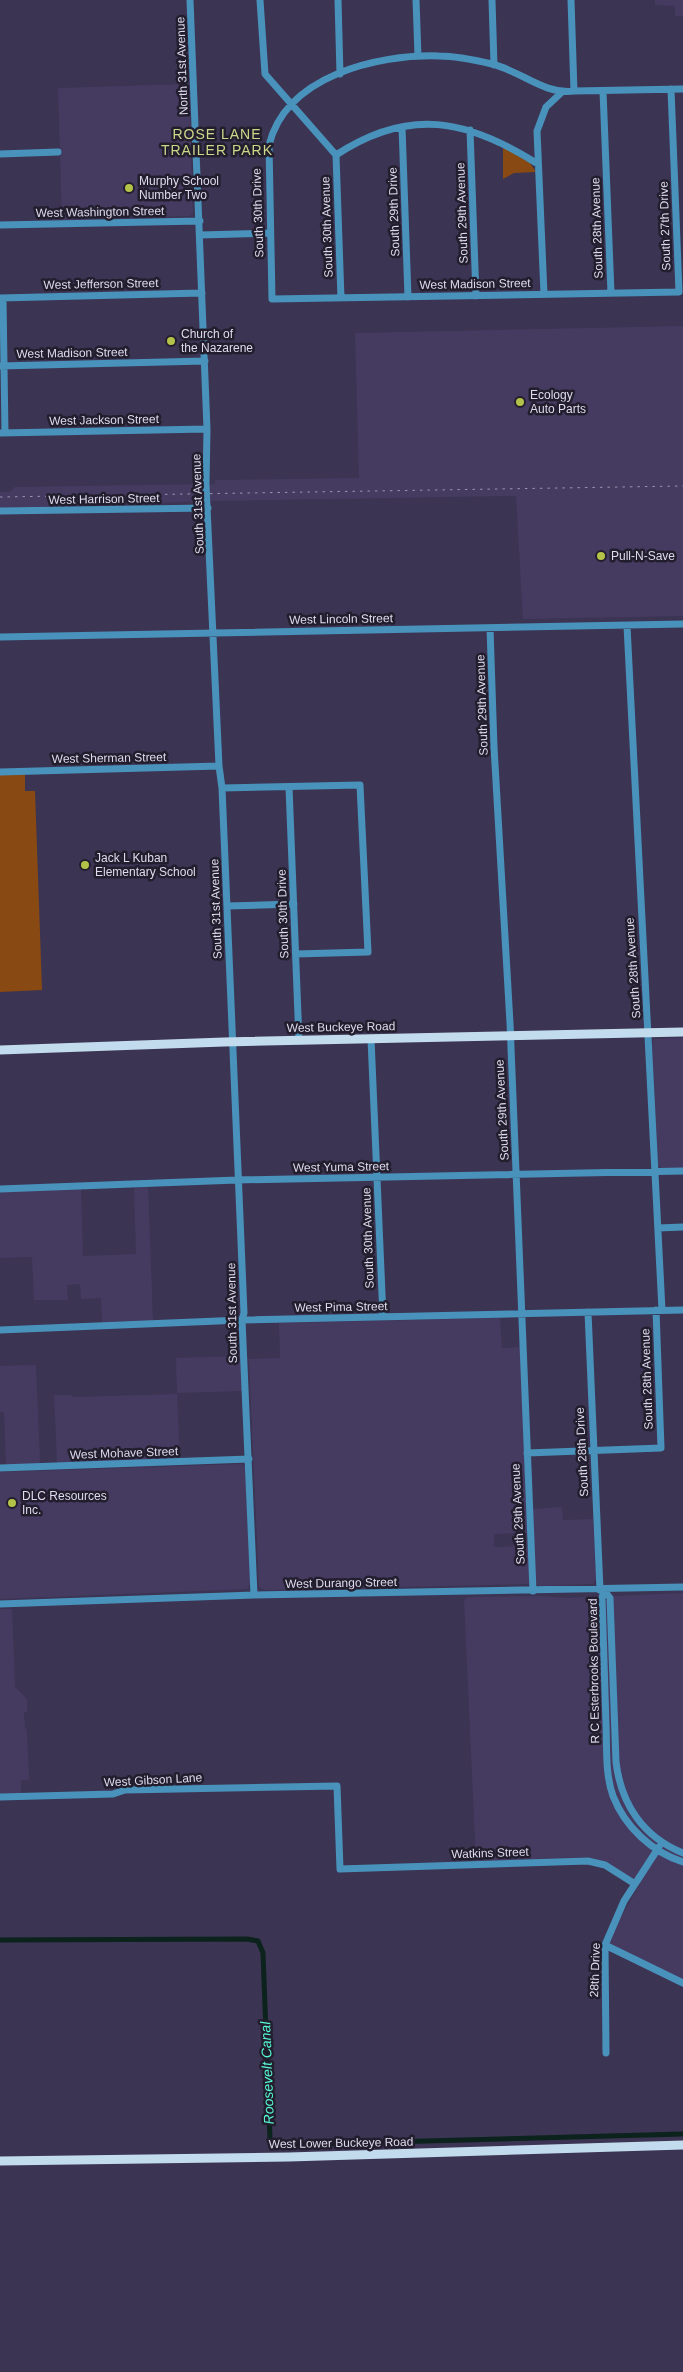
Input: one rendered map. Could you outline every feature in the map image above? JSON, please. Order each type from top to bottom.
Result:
[{"type":"main road","name":"West Buckeye Road","points":[[0,1050],[232,1042],[683,1032]]},
{"type":"main road","name":"West Lower Buckeye Road","points":[[0,2161],[289,2157],[683,2144]]},
{"type":"street","name":"North 31st Avenue","points":[[190,0],[200,221]]},
{"type":"street","points":[[260,0],[265,74],[336,155],[355,142],[375,134],[402,127],[436,124],[470,130],[507,145],[538,164]]},
{"type":"street","points":[[338,0],[340,74]]},
{"type":"street","points":[[416,0],[418,56]]},
{"type":"street","points":[[492,0],[494,64]]},
{"type":"street","points":[[571,0],[574,91]]},
{"type":"street","points":[[291,103],[322,82],[340,74],[378,62],[418,56],[441,56],[494,64],[561,93],[574,91],[683,89]]},
{"type":"street","name":"South 27th Drive","points":[[671,89],[674,160],[680,228],[679,292]]},
{"type":"street","name":"South 28th Avenue","points":[[603,91],[611,293]]},
{"type":"street","points":[[544,294],[537,130],[546,107],[561,93]]},
{"type":"street","name":"South 30th Drive","points":[[272,299],[269,145],[277,122],[291,103]]},
{"type":"street","name":"South 29th Drive","points":[[402,127],[408,297]]},
{"type":"street","name":"South 29th Avenue","points":[[470,130],[476,296]]},
{"type":"street","points":[[0,154],[58,152]]},
{"type":"street","name":"South 30th Avenue","points":[[336,155],[341,298]]},
{"type":"street","name":"West Washington Street","points":[[0,225],[200,221]]},
{"type":"street","name":"South 31st Avenue","points":[[200,221],[207,429],[206,485],[219,766],[222,788],[254,1596]]},
{"type":"street","points":[[200,235],[270,233]]},
{"type":"street","name":"West Madison Street","points":[[272,299],[679,292]]},
{"type":"street","name":"West Jefferson Street","points":[[1,298],[202,294]]},
{"type":"street","points":[[1,298],[3,433]]},
{"type":"street","name":"West Madison Street","points":[[2,366],[205,361]]},
{"type":"street","name":"West Jackson Street","points":[[3,433],[207,429]]},
{"type":"street","name":"West Harrison Street","points":[[0,511],[208,508]]},
{"type":"street","name":"West Lincoln Street","points":[[0,637],[683,624]]},
{"type":"street","name":"South 28th Avenue","points":[[593,1451],[660,1448],[658,1228],[627,626]]},
{"type":"street","name":"South 29th Avenue","points":[[490,628],[510,1035],[533,1591]]},
{"type":"street","name":"West Sherman Street","points":[[0,772],[219,766]]},
{"type":"street","points":[[222,788],[360,785],[368,952],[296,954]]},
{"type":"street","name":"South 30th Drive","points":[[289,787],[299,1041]]},
{"type":"street","points":[[227,906],[294,904]]},
{"type":"street","name":"South 30th Avenue","points":[[371,1039],[383,1317]]},
{"type":"street","name":"West Yuma Street","points":[[0,1189],[237,1180],[683,1171]]},
{"type":"street","points":[[658,1228],[683,1227]]},
{"type":"street","name":"West Pima Street","points":[[0,1330],[242,1320],[683,1310]]},
{"type":"street","name":"South 28th Drive","points":[[588,1312],[593,1451],[602,1590]]},
{"type":"street","points":[[527,1453],[593,1451]]},
{"type":"street","name":"West Mohave Street","points":[[0,1468],[249,1460]]},
{"type":"street","name":"West Durango Street","points":[[0,1604],[254,1596],[683,1588]]},
{"type":"street","name":"R C Esterbrooks Boulevard","points":[[602,1590],[610,1598],[618,1777],[624,1797],[648,1832],[662,1843],[683,1853]]},
{"type":"street","name":"R C Esterbrooks Boulevard","points":[[602,1590],[607,1755],[610,1786],[621,1812],[630,1825],[657,1850],[683,1862]]},
{"type":"street","name":"West Gibson Lane","points":[[0,1797],[113,1794],[125,1790],[337,1786],[340,1869]]},
{"type":"street","name":"28th Drive","points":[[606,2053],[604,1945],[618,1913],[662,1843]]},
{"type":"street","name":"Watkins Street","points":[[340,1869],[588,1860],[605,1865],[635,1884]]},
{"type":"street","points":[[604,1945],[683,1983]]},
{"type":"shaded area","points":[[655,0],[683,0],[683,16],[675,16],[675,6],[655,5]]},
{"type":"shaded area","points":[[189,84],[193,213],[190,216],[62,220],[58,88]]},
{"type":"shaded area","points":[[503,146],[530,163],[536,172],[514,173],[503,179]]},
{"type":"shaded area","points":[[683,326],[683,616],[523,619],[516,496],[215,501],[0,508],[0,492],[10,492],[15,487],[215,484],[215,480],[359,478],[355,333]]},
{"type":"shaded area","points":[[25,774],[25,791],[35,791],[42,990],[0,992],[0,775]]},
{"type":"shaded area","points":[[683,1038],[683,1168],[662,1168],[658,1165],[652,1043],[654,1039]]},
{"type":"shaded area","points":[[148,1187],[153,1321],[102,1322],[101,1298],[81,1299],[80,1284],[67,1285],[68,1300],[34,1300],[32,1257],[0,1258],[0,1192],[81,1189],[83,1256],[136,1254],[134,1188]]},
{"type":"shaded area","points":[[500,1318],[502,1348],[522,1347],[528,1533],[494,1534],[494,1547],[529,1546],[529,1584],[265,1590],[259,1587],[249,1361],[245,1359],[280,1358],[279,1323]]},
{"type":"shaded area","points":[[241,1356],[242,1391],[177,1393],[176,1358]]},
{"type":"shaded area","points":[[36,1365],[40,1464],[6,1465],[4,1412],[0,1412],[0,1366]]},
{"type":"shaded area","points":[[177,1394],[180,1459],[57,1463],[54,1395],[72,1395],[73,1397]]},
{"type":"shaded area","points":[[242,1464],[245,1467],[250,1583],[247,1589],[0,1599],[0,1472]]},
{"type":"shaded area","points":[[562,1507],[563,1520],[593,1519],[596,1580],[593,1584],[539,1586],[535,1582],[532,1509]]},
{"type":"shaded area","points":[[683,1593],[683,1987],[607,1950],[617,1924],[640,1884],[604,1861],[588,1857],[476,1861],[464,1600],[468,1597],[540,1596],[567,1598]]},
{"type":"shaded area","points":[[0,1609],[12,1609],[15,1687],[27,1699],[27,1712],[24,1712],[25,1728],[27,1730],[29,1780],[21,1780],[21,1793],[0,1794]]},
{"type":"waterway","name":"Roosevelt Canal","points":[[0,1940],[247,1939],[258,1941],[263,1953],[270,2139],[277,2145],[683,2134]]},
{"type":"railway","points":[[0,497],[683,486]]},
{"type":"place","name":"Murphy School Number Two","points":[[129,188]]},
{"type":"place","name":"Church of the Nazarene","points":[[171,341]]},
{"type":"place","name":"Ecology Auto Parts","points":[[520,402]]},
{"type":"place","name":"Pull-N-Save","points":[[601,556]]},
{"type":"place","name":"Jack L Kuban Elementary School","points":[[85,865]]},
{"type":"place","name":"DLC Resources Inc.","points":[[12,1503]]},
{"type":"district","name":"ROSE LANE TRAILER PARK","points":[[217,142]]}]
